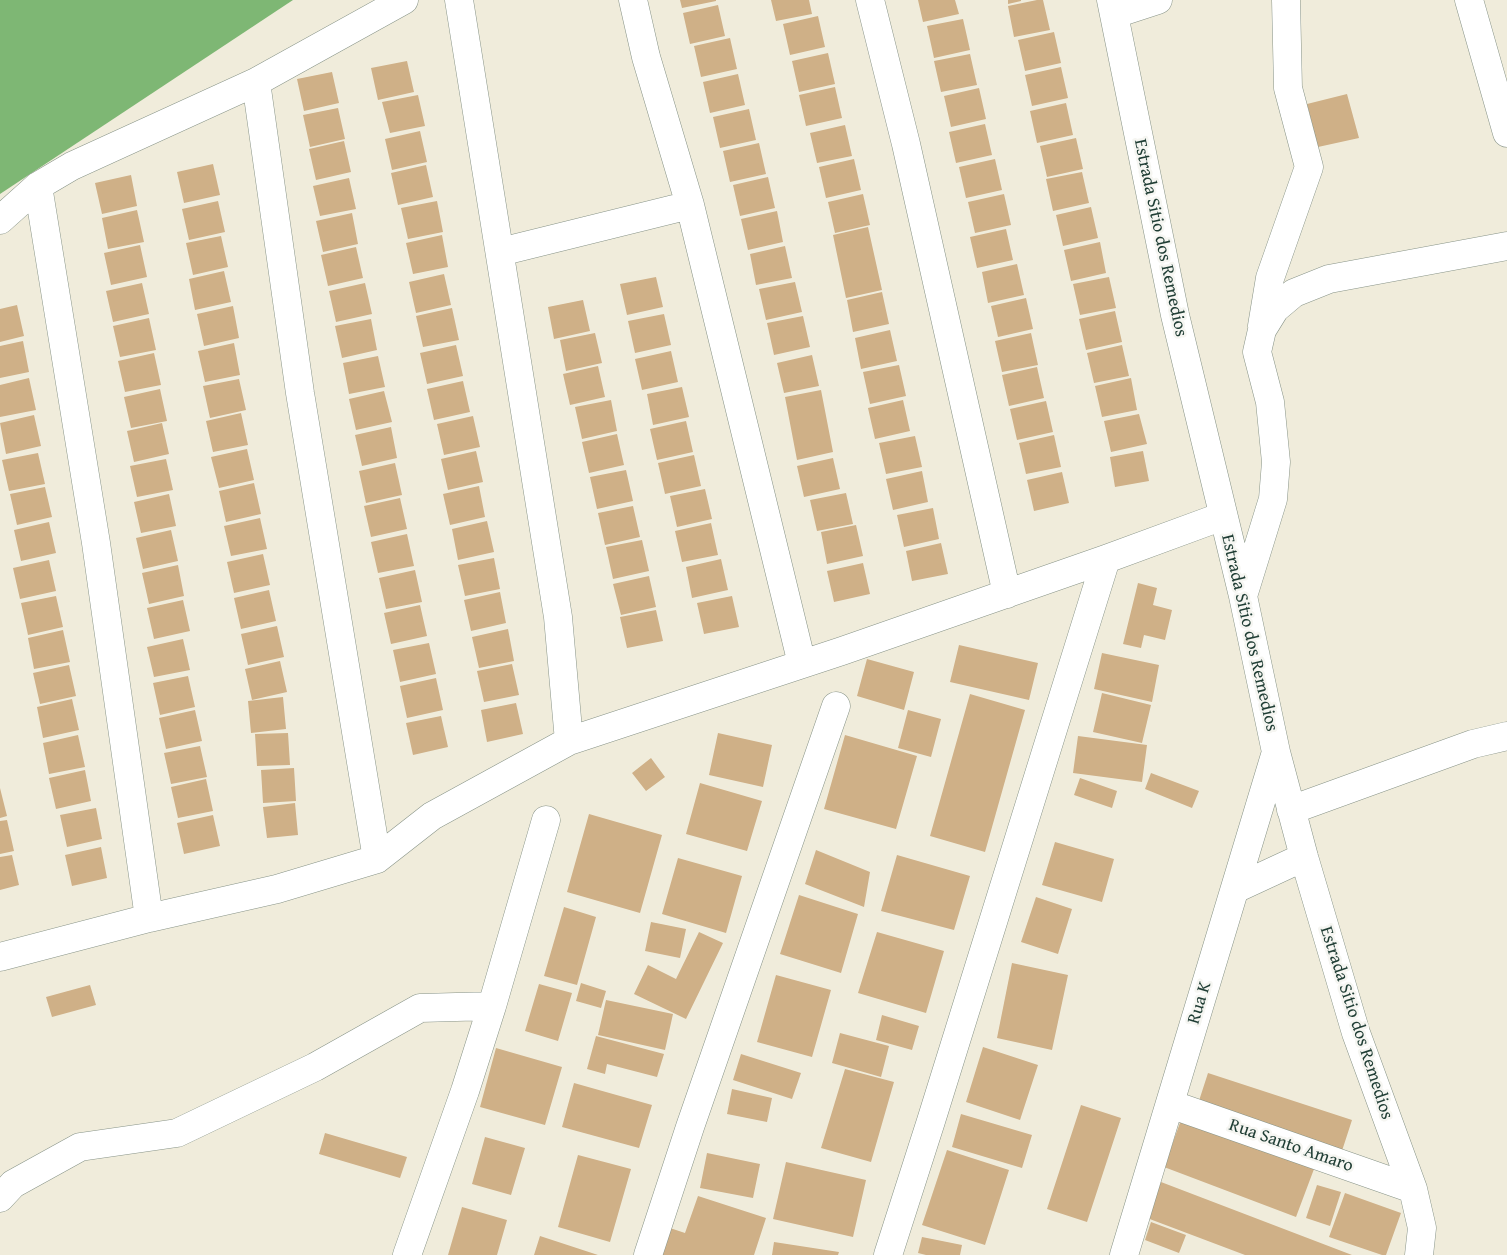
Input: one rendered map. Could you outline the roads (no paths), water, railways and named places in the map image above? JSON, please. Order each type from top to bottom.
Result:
[{"type":"street","points":[[0,220],[38,186],[72,166],[256,82],[404,0]]},
{"type":"street","points":[[459,0],[558,617],[569,741]]},
{"type":"street","points":[[633,0],[646,57],[690,205],[802,664]]},
{"type":"street","points":[[870,0],[908,154],[1007,594]]},
{"type":"street","points":[[1113,7],[1158,0]]},
{"type":"street","points":[[1243,596],[1273,499],[1276,462],[1270,402],[1257,352],[1270,278],[1310,167],[1288,88],[1286,0]]},
{"type":"street","points":[[1469,0],[1507,133]]},
{"type":"street","name":"Estrada Sitio dos Remedios","points":[[1113,7],[1175,316],[1222,516],[1243,596],[1276,752],[1304,857],[1356,1033],[1413,1188],[1422,1228],[1419,1255]]},
{"type":"street","points":[[256,82],[302,403],[377,859]]},
{"type":"street","points":[[38,186],[96,543],[149,918]]},
{"type":"street","points":[[500,252],[690,205]]},
{"type":"street","points":[[1262,330],[1276,309],[1294,293],[1329,279],[1507,246]]},
{"type":"street","points":[[0,957],[149,918],[277,889],[377,859],[432,816],[569,741],[1007,594],[1222,516]]},
{"type":"street","points":[[888,1255],[1106,559]]},
{"type":"street","points":[[648,1255],[690,1127],[836,706]]},
{"type":"street","points":[[1291,810],[1473,744],[1507,736]]},
{"type":"street","name":"Rua K","points":[[1129,1254],[1170,1104],[1276,752]]},
{"type":"street","points":[[407,1255],[465,1090],[492,1006],[546,820]]},
{"type":"street","points":[[1235,889],[1304,857]]},
{"type":"street","points":[[0,1198],[13,1184],[80,1147],[177,1133],[315,1067],[420,1008],[492,1006]]},
{"type":"street","name":"Rua Santo Amaro","points":[[1170,1104],[1413,1188]]}]
